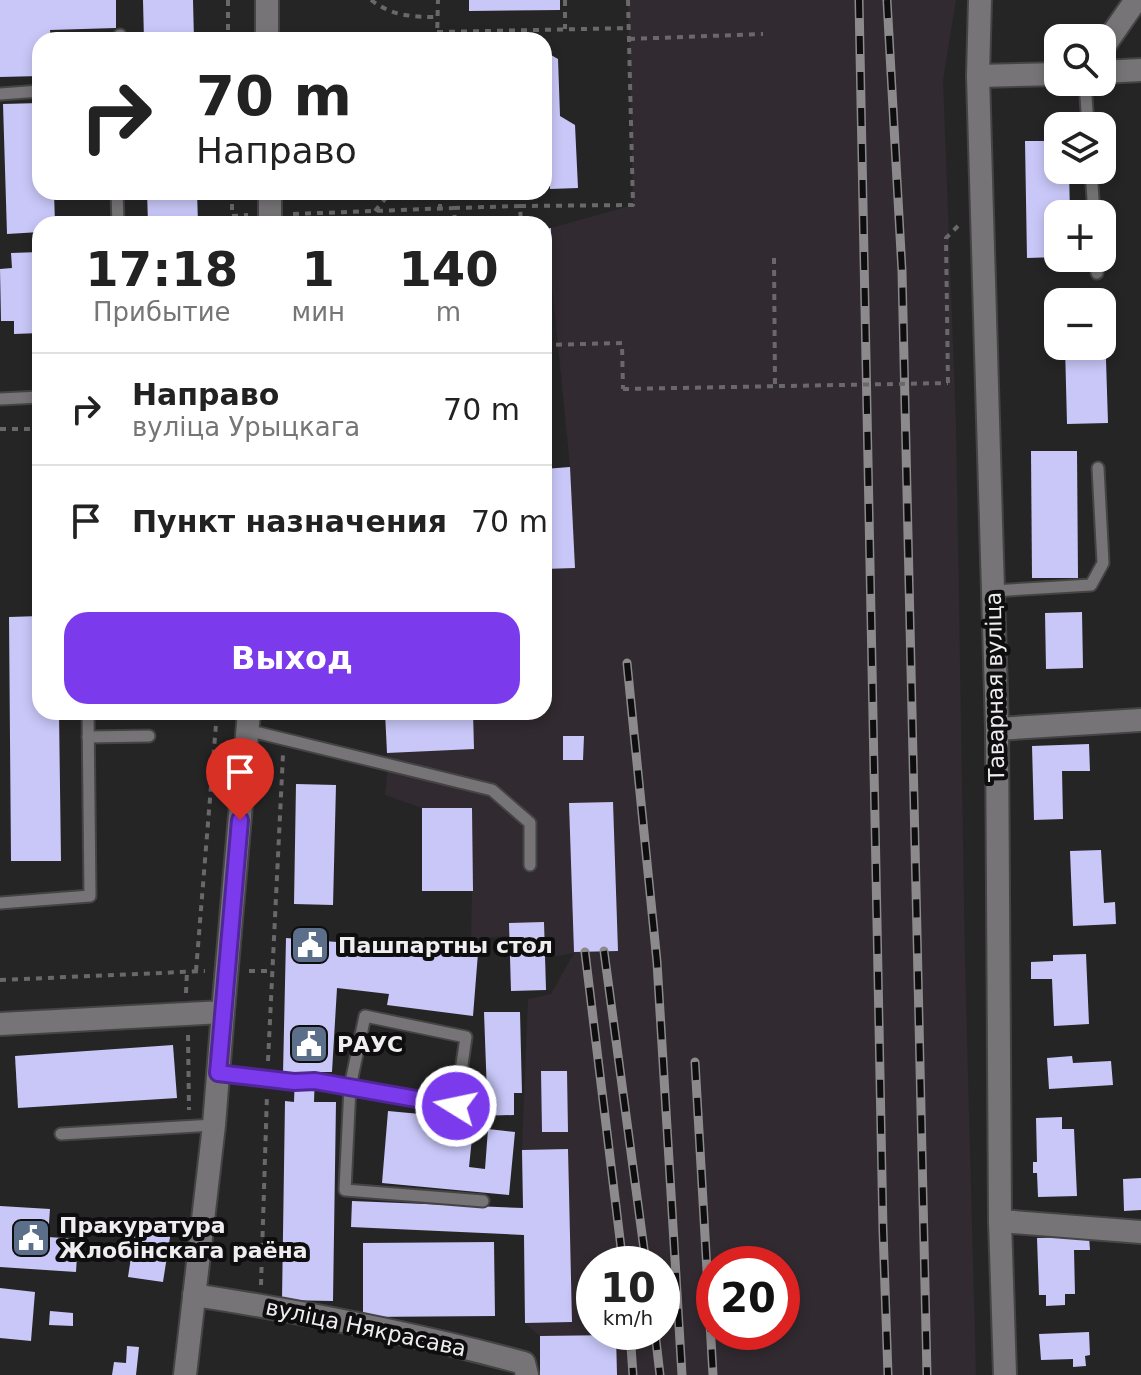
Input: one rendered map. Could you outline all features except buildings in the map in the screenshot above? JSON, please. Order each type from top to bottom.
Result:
[{"type":"street","points":[[267,0],[267,32]]},
{"type":"street","name":"Таварная вуліца","points":[[980,0],[978,76],[997,729],[1000,1221],[1005,1375]]},
{"type":"street","points":[[1116,29],[1136,0]]},
{"type":"street","points":[[1116,71],[1141,70]]},
{"type":"street","points":[[978,76],[1044,74]]},
{"type":"street","points":[[997,729],[1141,720]]},
{"type":"street","points":[[185,1375],[214,1125],[248,721]]},
{"type":"street","points":[[0,1024],[223,1012]]},
{"type":"street","points":[[1000,1221],[1141,1232]]},
{"type":"street","name":"вуліца Някрасава","points":[[194,1295],[261,1305],[498,1356],[524,1363],[527,1375]]},
{"type":"lane","points":[[0,94],[32,92]]},
{"type":"lane","points":[[0,399],[32,397]]},
{"type":"lane","points":[[993,591],[1091,585],[1103,563],[1098,468]]},
{"type":"lane","points":[[0,903],[90,896],[88,720]]},
{"type":"lane","points":[[248,721],[284,739],[492,790],[530,823],[530,865]]},
{"type":"lane","points":[[88,737],[149,736]]},
{"type":"lane","points":[[218,1073],[315,1081],[350,1087],[456,1106],[466,1037],[365,1016],[350,1087],[345,1190],[483,1201]]},
{"type":"lane","points":[[61,1134],[214,1125]]},
{"type":"path","points":[[228,0],[228,32]]},
{"type":"path","points":[[371,0],[384,10],[403,16],[438,17]]},
{"type":"path","points":[[438,0],[437,32],[629,28]]},
{"type":"path","points":[[565,0],[565,29]]},
{"type":"path","points":[[232,200],[232,216],[270,210],[375,211],[633,205],[628,0]]},
{"type":"path","points":[[629,39],[763,34]]},
{"type":"path","points":[[375,211],[384,200]]},
{"type":"path","points":[[440,200],[440,209]]},
{"type":"path","points":[[520,206],[521,216]]},
{"type":"path","points":[[454,208],[454,216]]},
{"type":"path","points":[[552,345],[622,343],[623,389],[948,383],[946,238]]},
{"type":"path","points":[[774,258],[775,385]]},
{"type":"path","points":[[0,429],[32,429]]},
{"type":"path","points":[[196,971],[216,720]]},
{"type":"path","points":[[261,1305],[271,971],[284,739]]},
{"type":"path","points":[[186,994],[187,971]]},
{"type":"path","points":[[0,980],[211,971]]},
{"type":"path","points":[[247,971],[271,971]]},
{"type":"path","points":[[188,1028],[189,1127]]},
{"type":"shaded area","points":[[628,0],[956,0],[943,80],[956,424],[976,1375],[544,1375],[540,1336],[525,1323],[522,1150],[528,999],[551,994],[574,953],[545,958],[546,990],[511,991],[509,936],[471,939],[472,891],[422,891],[422,808],[385,795],[388,766],[385,720],[552,720],[552,468],[570,467],[552,284],[552,228],[633,205]]},
{"type":"railway","points":[[859,0],[888,1375]]},
{"type":"railway","points":[[887,0],[902,271],[927,1375]]},
{"type":"railway","points":[[627,663],[657,962],[682,1375]]},
{"type":"railway","points":[[604,951],[644,1246]]},
{"type":"railway","points":[[585,952],[621,1246]]},
{"type":"railway","points":[[695,1062],[713,1375]]},
{"type":"railway","points":[[631,1350],[633,1375]]},
{"type":"railway","points":[[657,1350],[660,1375]]},
{"type":"place","name":"Пашпартны стол","points":[[310,945]]},
{"type":"place","name":"РАУС","points":[[309,1044]]},
{"type":"place","name":"Пракуратура Жлобінскага раёна","points":[[31,1238]]},
{"type":"route","points":[[240,820],[218,1073],[294,1082],[315,1081],[456,1106]]}]
